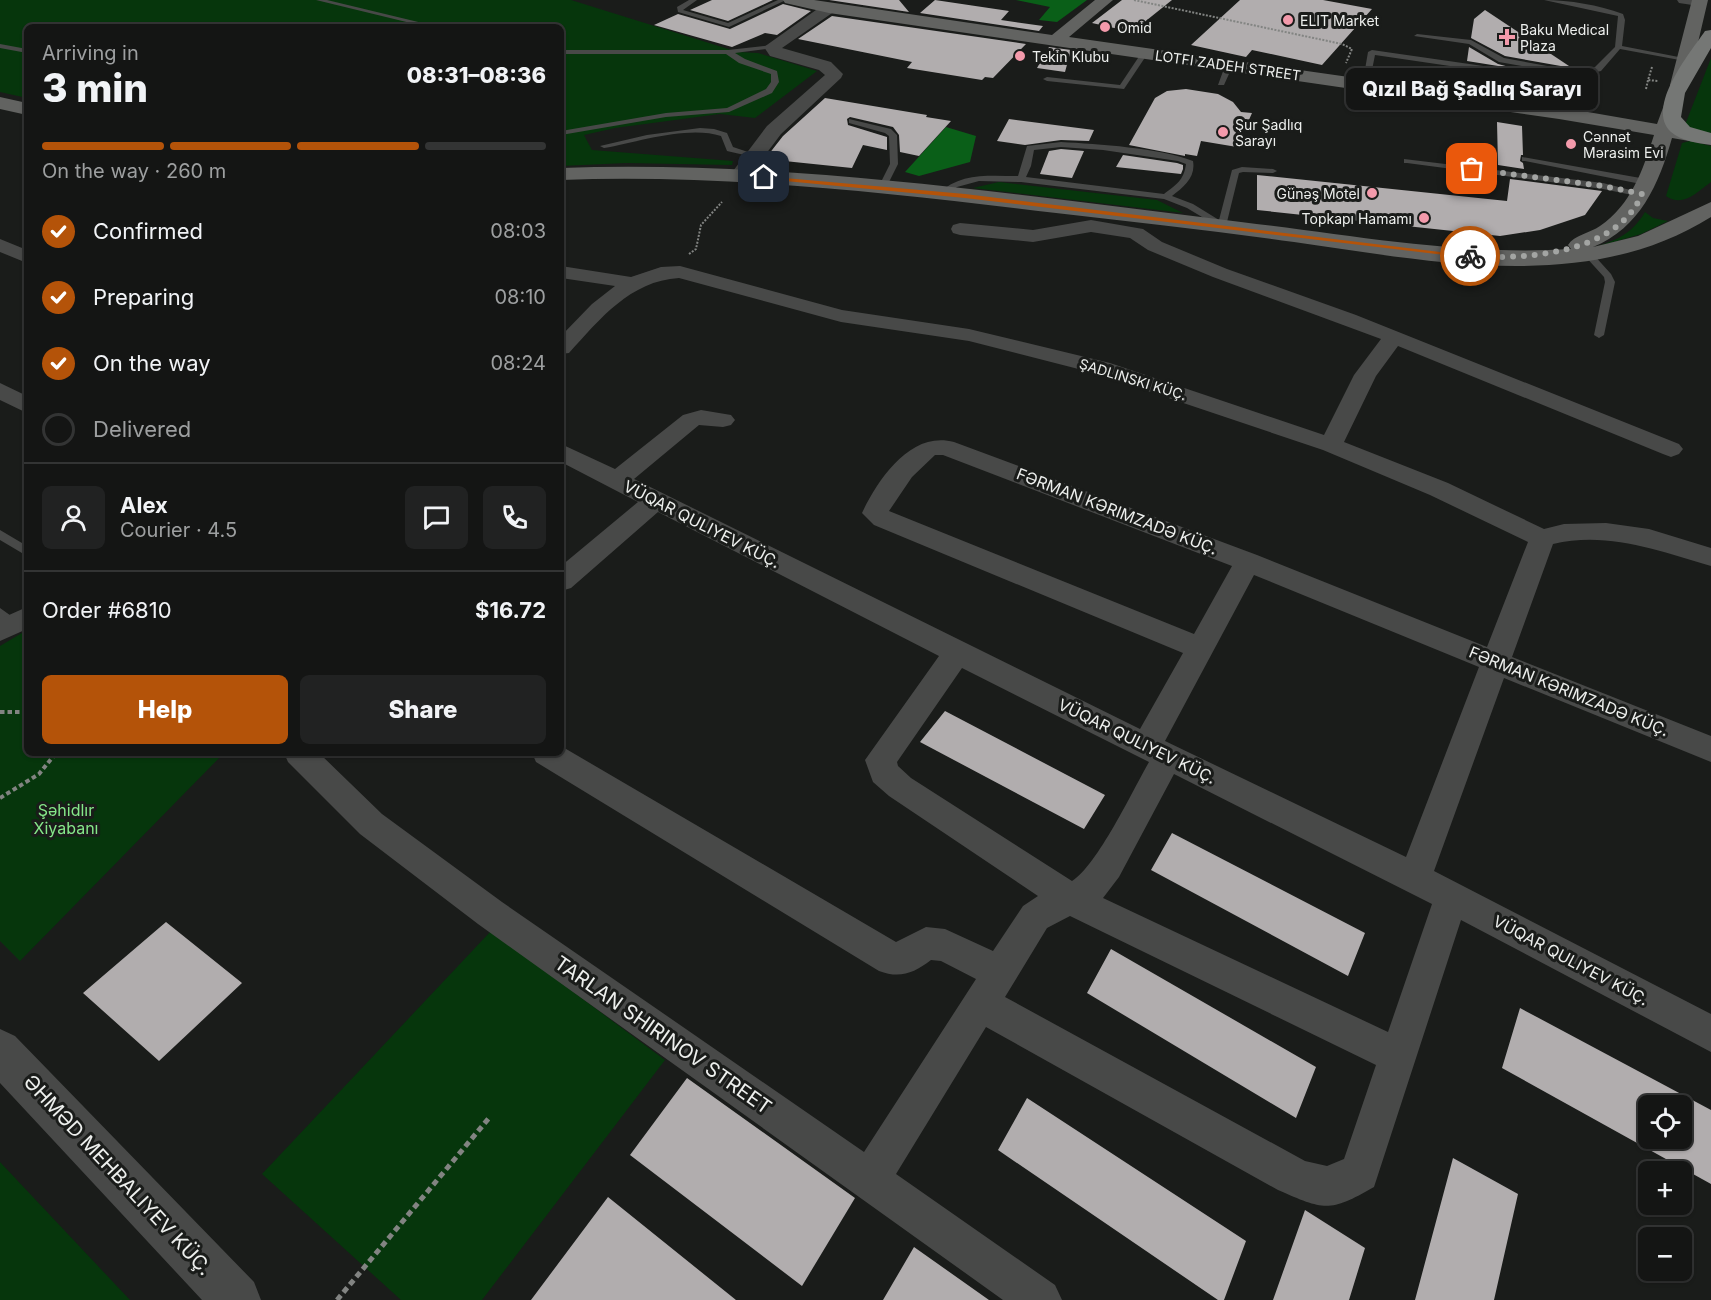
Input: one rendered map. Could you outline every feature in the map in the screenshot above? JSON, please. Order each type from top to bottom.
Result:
[{"type":"main road","name":"LOTFI ZADEH STREET","points":[[794,0],[829,8],[1522,108],[1703,137]]},
{"type":"main road","points":[[1056,41],[1105,0]]},
{"type":"main road","points":[[1488,257],[1571,248],[1600,238],[1651,199],[1665,130],[1685,59],[1694,1]]},
{"type":"main road","points":[[1679,85],[1711,35]]},
{"type":"main road","points":[[0,103],[24,108]]},
{"type":"main road","points":[[1671,110],[1677,127],[1703,137]]},
{"type":"main road","points":[[564,174],[642,171],[740,175],[943,194],[1115,222],[1222,226],[1416,251],[1488,257],[1549,258],[1589,255],[1658,237],[1708,214]]},
{"type":"main road","points":[[1651,199],[1688,216],[1708,214]]},
{"type":"street","points":[[740,175],[774,130],[832,78],[834,74],[825,66],[776,52],[772,47],[829,8]]},
{"type":"street","points":[[960,229],[1033,236],[1115,222],[1155,246],[1220,273],[1299,300],[1671,449]]},
{"type":"street","points":[[0,245],[24,256]]},
{"type":"street","name":"ŞADLINSKI KÜÇ.","points":[[564,345],[600,308],[631,283],[667,272],[680,272],[841,316],[969,335],[1102,368],[1331,446],[1439,489],[1542,538]]},
{"type":"street","points":[[564,273],[631,283]]},
{"type":"street","points":[[1331,446],[1365,375],[1394,338]]},
{"type":"street","points":[[0,390],[24,404]]},
{"type":"street","points":[[616,480],[691,420],[701,417],[723,420]]},
{"type":"street","name":"FƏRMAN KƏRIMZADƏ KÜÇ.","points":[[1201,648],[883,519],[875,513],[878,502],[921,453],[932,448],[946,447],[1248,562],[1711,749]]},
{"type":"street","name":"VÜQAR QULIYEV KÜÇ.","points":[[564,454],[1451,897],[1711,1034]]},
{"type":"street","points":[[564,578],[656,500]]},
{"type":"street","points":[[1415,879],[1542,538],[1564,531],[1606,530],[1646,537],[1711,557]]},
{"type":"street","points":[[869,1180],[1035,917],[1053,906],[1072,900],[1091,888],[1107,867],[1201,648],[1248,562]]},
{"type":"street","points":[[957,652],[881,760],[884,772],[900,787],[1072,900],[1398,1056]]},
{"type":"street","name":"TARLAN SHIRINOV STREET","points":[[312,756],[371,824],[442,878],[1040,1300]]},
{"type":"street","points":[[552,756],[892,959],[906,958],[926,943],[945,945],[989,987],[1292,1176],[1322,1188],[1340,1184],[1360,1173],[1451,897]]},
{"type":"street","points":[[4,1063],[236,1300]]},
{"type":"lane","points":[[319,0],[423,24]]},
{"type":"lane","points":[[694,0],[679,8],[680,11],[729,25],[794,0]]},
{"type":"lane","points":[[1417,36],[1471,42],[1502,60],[1580,74],[1598,69],[1618,47],[1621,15],[1607,10],[1547,0]]},
{"type":"lane","points":[[0,46],[24,50]]},
{"type":"lane","points":[[564,52],[728,52],[772,47]]},
{"type":"lane","points":[[1618,47],[1685,59]]},
{"type":"lane","points":[[564,132],[666,115],[721,112],[769,91],[774,82],[774,73],[742,61],[728,52]]},
{"type":"lane","points":[[1365,85],[1372,52],[1522,74],[1522,108]]},
{"type":"lane","points":[[1047,79],[1121,87],[1144,53]]},
{"type":"lane","points":[[1221,83],[1229,65]]},
{"type":"lane","points":[[852,121],[888,131],[892,135],[895,160],[882,188]]},
{"type":"lane","points":[[604,147],[668,133],[715,131],[724,135],[730,149],[753,155]]},
{"type":"lane","points":[[1021,180],[1027,166],[1030,148],[1041,144],[1065,144],[1180,159],[1190,163],[1190,175],[1182,185],[1166,196]]},
{"type":"lane","points":[[1526,159],[1651,199]]},
{"type":"lane","points":[[1407,161],[1603,186],[1651,199]]},
{"type":"lane","points":[[943,194],[954,185],[971,180],[994,178],[1166,196],[1190,206],[1222,226],[1235,172],[1242,169],[1273,171]]},
{"type":"lane","points":[[1589,255],[1608,276],[1610,282],[1599,335]]},
{"type":"lane","points":[[0,534],[24,550]]},
{"type":"path","points":[[1134,0],[1348,46],[1352,49],[1338,81]]},
{"type":"path","points":[[1646,89],[1648,80]]},
{"type":"path","points":[[667,272],[696,249],[701,225],[722,202]]},
{"type":"path","points":[[0,712],[24,712]]},
{"type":"path","points":[[0,798],[26,784],[49,766],[54,756]]},
{"type":"path","points":[[337,1300],[489,1118]]},
{"type":"green space","points":[[0,0],[571,0],[738,52],[758,53],[817,71],[755,118],[720,114],[615,128],[584,135],[592,150],[733,161],[732,165],[626,163],[564,166],[564,24],[24,24],[24,97],[0,92]]},
{"type":"green space","points":[[1016,0],[1087,0],[1057,22],[1039,20],[1050,7]]},
{"type":"green space","points":[[1711,58],[1711,133],[1694,130],[1685,125]]},
{"type":"green space","points":[[946,127],[976,136],[970,162],[919,176],[905,172]]},
{"type":"green space","points":[[1690,141],[1711,146],[1711,182],[1690,197],[1672,199],[1666,196],[1682,143]]},
{"type":"green space","points":[[999,182],[1157,200],[1183,213],[973,188]]},
{"type":"green space","points":[[1645,212],[1653,218],[1668,221],[1641,234],[1593,248],[1629,231]]},
{"type":"green space","name":"Şəhidlır Xiyabanı","points":[[24,632],[24,756],[221,756],[20,961],[0,941],[0,646]]},
{"type":"green space","points":[[491,931],[665,1060],[482,1300],[401,1300],[262,1174]]},
{"type":"green space","points":[[0,1162],[130,1300],[0,1300]]},
{"type":"building","points":[[712,0],[773,0],[728,21],[690,10]]},
{"type":"building","points":[[829,0],[899,0],[909,12]]},
{"type":"building","points":[[935,0],[1009,11],[1001,20],[1043,26],[1039,31],[920,13]]},
{"type":"building","points":[[1122,0],[1172,0],[1132,32],[1092,23]]},
{"type":"building","points":[[1240,0],[1323,0],[1372,9],[1322,65],[1252,50],[1246,57],[1191,45]]},
{"type":"building","points":[[783,4],[811,11],[777,35],[765,33],[732,47],[654,25],[678,14],[730,29]]},
{"type":"building","points":[[1485,10],[1572,68],[1505,56],[1471,38],[1474,19]]},
{"type":"building","points":[[832,16],[1026,44],[993,78],[985,77],[982,80],[907,68],[912,62],[798,39]]},
{"type":"building","points":[[1049,47],[1071,50],[1065,72],[1037,68]]},
{"type":"building","points":[[1469,47],[1498,64],[1517,69],[1467,61]]},
{"type":"building","points":[[1465,71],[1516,78],[1516,95],[1463,87]]},
{"type":"building","points":[[1186,89],[1218,94],[1233,102],[1241,112],[1252,113],[1237,147],[1201,141],[1197,156],[1185,154],[1185,156],[1129,145],[1155,98],[1167,91]]},
{"type":"building","points":[[825,98],[951,121],[919,156],[900,152],[899,135],[893,127],[850,117],[847,119],[848,125],[887,137],[887,150],[863,145],[852,168],[765,159],[783,136]]},
{"type":"building","points":[[1009,119],[1094,130],[1089,141],[1061,140],[1025,145],[997,141]]},
{"type":"building","points":[[1497,122],[1522,126],[1523,155],[1520,161],[1524,169],[1498,165]]},
{"type":"building","points":[[1061,149],[1084,151],[1072,178],[1040,174],[1049,151]]},
{"type":"building","points":[[1123,155],[1177,163],[1183,165],[1183,169],[1181,174],[1116,167]]},
{"type":"building","points":[[1257,175],[1507,201],[1510,179],[1602,191],[1585,215],[1540,230],[1500,236],[1257,210]]},
{"type":"building","points":[[945,711],[1105,795],[1084,829],[920,742]]},
{"type":"building","points":[[1172,833],[1365,933],[1348,976],[1151,870]]},
{"type":"building","points":[[166,922],[242,983],[159,1061],[83,993]]},
{"type":"building","points":[[1111,949],[1316,1067],[1296,1118],[1087,993]]},
{"type":"building","points":[[1520,1008],[1683,1095],[1638,1095],[1638,1143],[1502,1068]]},
{"type":"building","points":[[687,1078],[855,1198],[802,1286],[630,1155]]},
{"type":"building","points":[[1027,1098],[1246,1241],[1224,1300],[1218,1300],[998,1150]]},
{"type":"building","points":[[1692,1100],[1711,1110],[1711,1184],[1692,1173],[1692,1161],[1670,1161],[1648,1149],[1692,1149]]},
{"type":"building","points":[[1453,1158],[1518,1194],[1494,1300],[1415,1300]]},
{"type":"building","points":[[608,1197],[736,1300],[531,1300]]},
{"type":"building","points":[[1305,1210],[1365,1248],[1349,1300],[1273,1300]]},
{"type":"building","points":[[914,1247],[989,1300],[883,1300]]},
{"type":"way so far","points":[[1470,256],[1498,257],[1548,252],[1588,243],[1600,238],[1622,221],[1642,194],[1603,186],[1472,169]]},
{"type":"place","name":"ELIT Market","points":[[1288,20]]},
{"type":"place","name":"Omid","points":[[1105,27]]},
{"type":"place","name":"Baku Medical Plaza","points":[[1507,37]]},
{"type":"place","name":"Tekin Klubu","points":[[1020,56]]},
{"type":"place","name":"Şur Şadlıq Sarayı","points":[[1223,132]]},
{"type":"place","name":"Cənnət Mərasim Evi","points":[[1571,144]]},
{"type":"place","name":"Qızıl Bağ Şadlıq Sarayı","points":[[1472,169]]},
{"type":"place","name":"Günəş Motel","points":[[1372,193]]},
{"type":"place","name":"Topkapı Hamamı","points":[[1424,218]]},
{"type":"route","points":[[764,177],[965,196],[1470,256]]}]
